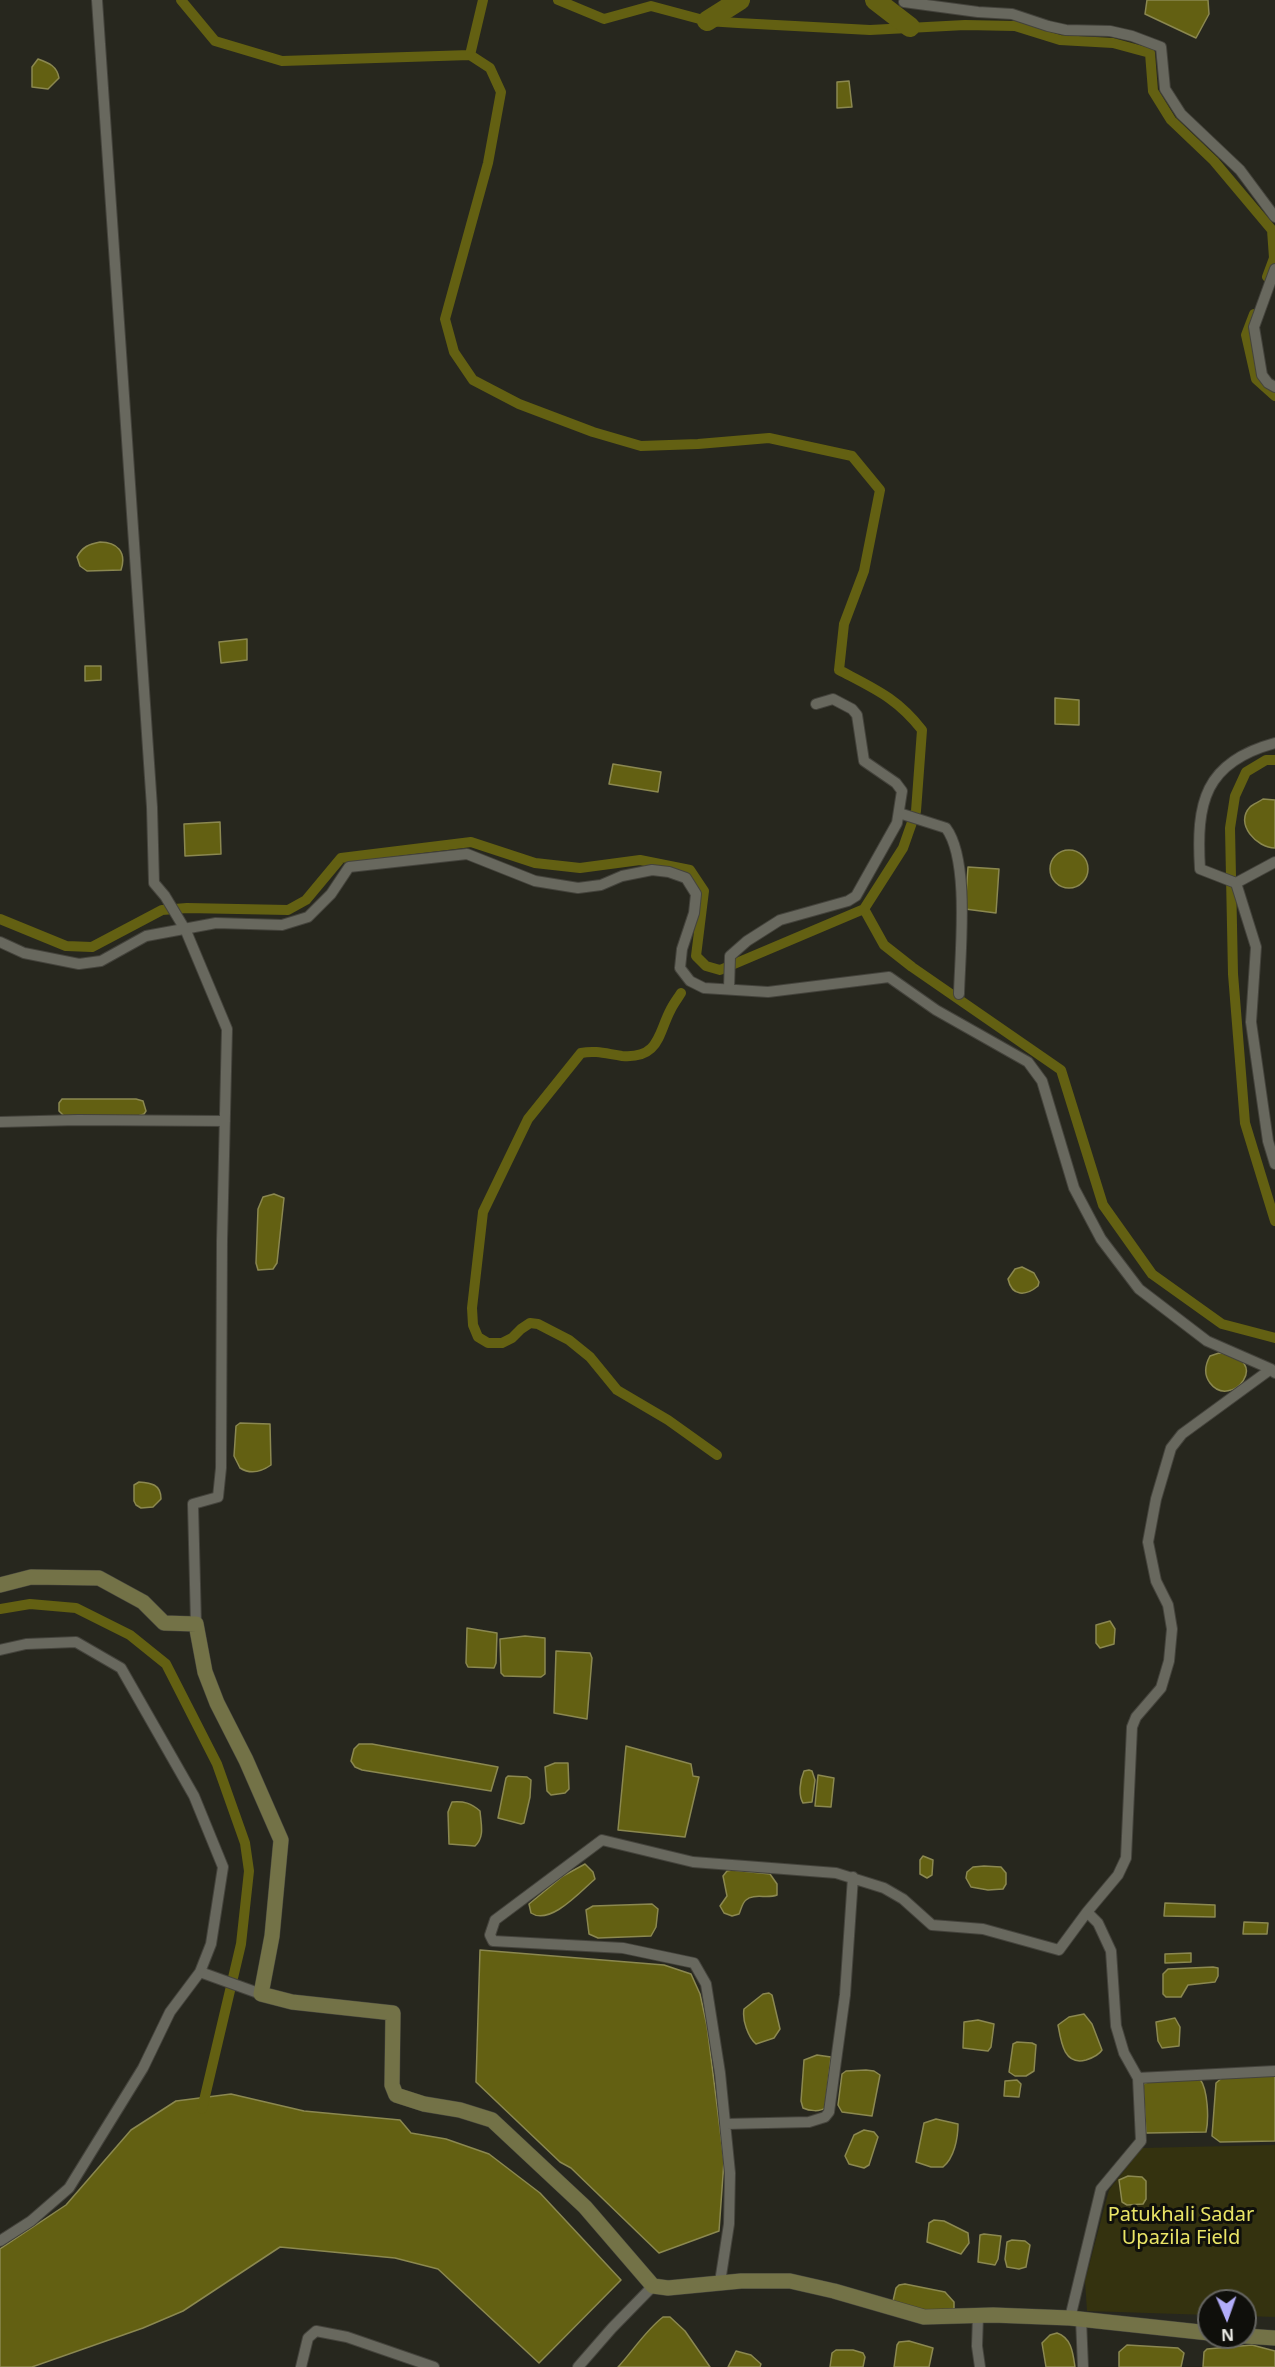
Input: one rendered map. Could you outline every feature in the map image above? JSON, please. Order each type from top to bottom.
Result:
[{"type":"street","points":[[97,0],[152,807],[154,884],[165,896],[184,927],[227,1029],[221,1468],[218,1497],[193,1504],[196,1624],[205,1672],[217,1703],[246,1760],[281,1840],[272,1935],[261,1994]]},
{"type":"street","points":[[904,2],[949,9],[1012,14],[1066,30],[1110,31],[1132,36],[1161,47],[1165,89],[1181,114],[1240,170],[1275,218]]},
{"type":"street","points":[[1275,269],[1254,327],[1262,375],[1268,383],[1275,387]]},
{"type":"street","points":[[729,989],[730,956],[760,932],[780,920],[848,901],[856,896],[886,844],[899,813],[902,791],[896,783],[864,760],[857,715],[852,709],[833,699],[816,704]]},
{"type":"street","points":[[1275,743],[1241,755],[1210,783],[1203,807],[1199,842],[1200,869],[1236,883],[1275,862]]},
{"type":"street","points":[[899,813],[946,828],[956,848],[961,917],[959,994]]},
{"type":"street","points":[[0,942],[24,953],[79,964],[101,962],[146,936],[184,927],[216,923],[282,925],[308,917],[331,894],[350,867],[466,854],[535,880],[578,888],[601,885],[622,876],[652,870],[669,872],[686,878],[696,894],[682,949],[680,968],[690,981],[704,988],[768,992],[889,977],[936,1010],[1028,1062],[1042,1081],[1074,1188],[1101,1239],[1139,1289],[1207,1341],[1273,1371]]},
{"type":"street","points":[[1236,883],[1256,947],[1251,1022],[1268,1141],[1275,1164]]},
{"type":"street","points":[[0,1122],[225,1121]]},
{"type":"street","points":[[720,2282],[729,2224],[730,2173],[726,2124],[706,1984],[694,1963],[623,1948],[493,1941],[490,1935],[495,1920],[602,1840],[693,1862],[836,1873],[853,1877],[893,1893],[933,1925],[983,1929],[1059,1950],[1118,1875],[1126,1858],[1132,1727],[1136,1717],[1161,1688],[1170,1661],[1173,1629],[1168,1605],[1156,1581],[1148,1542],[1156,1499],[1171,1448],[1182,1434],[1273,1371]]},
{"type":"street","points":[[0,1585],[31,1577],[99,1578],[143,1602],[164,1623],[196,1624]]},
{"type":"street","points":[[0,1650],[26,1644],[76,1642],[122,1668],[194,1796],[223,1867],[211,1944],[200,1972],[170,2012],[143,2068],[69,2188],[32,2221],[0,2241]]},
{"type":"street","points":[[726,2124],[809,2122],[825,2117],[829,2112],[845,1995],[853,1877]]},
{"type":"street","points":[[1083,2367],[1076,2319],[1101,2189],[1142,2141],[1138,2078],[1124,2053],[1116,2026],[1114,1974],[1110,1946],[1098,1923],[1087,1912]]},
{"type":"street","points":[[200,1972],[261,1994],[292,2002],[393,2013],[392,2085],[396,2095],[492,2120],[585,2206],[653,2286],[668,2288],[720,2282],[790,2281],[924,2317],[1076,2319],[1197,2332]]},
{"type":"street","points":[[1138,2078],[1275,2071]]},
{"type":"street","points":[[578,2367],[653,2286]]},
{"type":"street","points":[[978,2316],[976,2346],[980,2367]]},
{"type":"street","points":[[301,2367],[308,2338],[316,2331],[347,2337],[434,2367]]},
{"type":"street","points":[[1257,2337],[1275,2338]]},
{"type":"green space","name":"Patukhali Sadar Upazila Field","points":[[1275,2145],[1275,2317],[1257,2316],[1257,2289],[1197,2289],[1197,2315],[1087,2311],[1085,2281],[1109,2190],[1142,2148]]},
{"type":"shaded area","points":[[1147,0],[1208,0],[1209,14],[1196,38],[1145,14]]},
{"type":"shaded area","points":[[38,59],[52,66],[58,74],[59,78],[48,89],[32,87],[32,67]]},
{"type":"shaded area","points":[[849,81],[852,107],[837,108],[837,82]]},
{"type":"shaded area","points":[[106,542],[119,549],[123,558],[121,570],[87,571],[80,566],[77,557],[81,551],[89,545]]},
{"type":"shaded area","points":[[247,639],[247,660],[221,663],[219,642]]},
{"type":"shaded area","points":[[85,666],[101,666],[101,680],[85,681]]},
{"type":"shaded area","points":[[1055,698],[1079,700],[1079,725],[1055,724]]},
{"type":"shaded area","points":[[613,764],[661,772],[658,792],[609,784]]},
{"type":"shaded area","points":[[1263,799],[1275,800],[1275,848],[1255,840],[1246,827],[1246,814],[1251,806]]},
{"type":"shaded area","points":[[220,822],[221,854],[185,856],[184,824]]},
{"type":"shaded area","points":[[1069,850],[1082,856],[1088,869],[1082,882],[1069,888],[1056,882],[1050,869],[1056,856]]},
{"type":"shaded area","points":[[968,867],[999,869],[996,913],[965,909]]},
{"type":"shaded area","points":[[62,1099],[136,1099],[143,1101],[146,1111],[135,1117],[64,1116],[59,1111],[59,1103]]},
{"type":"shaded area","points":[[274,1194],[284,1198],[277,1263],[273,1269],[258,1270],[256,1263],[258,1209],[263,1197]]},
{"type":"shaded area","points":[[1022,1267],[1034,1273],[1039,1282],[1038,1286],[1029,1292],[1020,1293],[1013,1289],[1008,1279],[1015,1269]]},
{"type":"shaded area","points":[[1219,1353],[1236,1357],[1244,1364],[1246,1372],[1237,1387],[1228,1391],[1219,1390],[1210,1383],[1206,1373],[1210,1356]]},
{"type":"shaded area","points":[[240,1423],[270,1424],[271,1465],[256,1472],[240,1468],[234,1456],[236,1426]]},
{"type":"shaded area","points":[[139,1482],[151,1484],[159,1490],[161,1499],[153,1507],[141,1508],[136,1505],[134,1485]]},
{"type":"shaded area","points":[[1110,1621],[1115,1629],[1114,1644],[1100,1648],[1096,1643],[1096,1625]]},
{"type":"shaded area","points":[[467,1628],[497,1633],[494,1668],[468,1667],[466,1663]]},
{"type":"shaded area","points":[[525,1636],[545,1638],[545,1674],[541,1677],[504,1676],[501,1673],[500,1639]]},
{"type":"shaded area","points":[[556,1651],[590,1653],[592,1658],[587,1719],[554,1713]]},
{"type":"shaded area","points":[[359,1744],[372,1744],[498,1767],[491,1791],[362,1770],[355,1767],[351,1761],[354,1749]]},
{"type":"shaded area","points":[[626,1746],[691,1764],[693,1776],[699,1777],[685,1837],[618,1830]]},
{"type":"shaded area","points":[[555,1763],[568,1763],[569,1789],[565,1793],[551,1795],[547,1791],[545,1767]]},
{"type":"shaded area","points":[[804,1771],[812,1771],[815,1780],[812,1802],[803,1803],[800,1796],[801,1783]]},
{"type":"shaded area","points":[[818,1775],[834,1778],[831,1807],[815,1806]]},
{"type":"shaded area","points":[[508,1776],[527,1777],[531,1780],[530,1797],[524,1823],[521,1824],[498,1818]]},
{"type":"shaded area","points":[[452,1802],[467,1803],[480,1811],[481,1834],[475,1846],[449,1844],[448,1812]]},
{"type":"shaded area","points":[[923,1856],[933,1860],[932,1875],[927,1878],[920,1874],[920,1860]]},
{"type":"shaded area","points":[[585,1864],[593,1872],[595,1879],[582,1891],[565,1905],[547,1915],[539,1916],[531,1913],[529,1904],[563,1876]]},
{"type":"shaded area","points":[[973,1867],[1001,1867],[1006,1873],[1006,1884],[1003,1889],[988,1890],[971,1887],[966,1878],[967,1872]]},
{"type":"shaded area","points":[[727,1871],[770,1874],[777,1884],[777,1895],[749,1898],[739,1914],[732,1916],[724,1913],[720,1906],[727,1896],[723,1876]]},
{"type":"shaded area","points":[[1165,1903],[1215,1905],[1215,1917],[1164,1916]]},
{"type":"shaded area","points":[[652,1904],[658,1909],[656,1927],[651,1936],[598,1938],[589,1934],[586,1910],[593,1906]]},
{"type":"shaded area","points":[[1244,1922],[1268,1923],[1267,1934],[1243,1934]]},
{"type":"shaded area","points":[[480,1950],[664,1965],[691,1974],[700,1994],[707,2026],[724,2161],[719,2231],[659,2253],[571,2168],[560,2162],[476,2082]]},
{"type":"shaded area","points":[[1191,1953],[1191,1962],[1165,1963],[1165,1954]]},
{"type":"shaded area","points":[[1218,1968],[1215,1982],[1188,1985],[1181,1997],[1166,1997],[1163,1994],[1163,1974],[1168,1969]]},
{"type":"shaded area","points":[[763,1994],[772,1995],[780,2029],[774,2038],[756,2044],[746,2028],[744,2009]]},
{"type":"shaded area","points":[[1084,2014],[1092,2024],[1102,2050],[1093,2057],[1079,2061],[1068,2056],[1065,2051],[1058,2025],[1069,2017]]},
{"type":"shaded area","points":[[1175,2018],[1180,2027],[1179,2046],[1162,2048],[1158,2041],[1156,2022]]},
{"type":"shaded area","points":[[978,2020],[994,2024],[991,2047],[988,2051],[963,2048],[964,2022]]},
{"type":"shaded area","points":[[1017,2042],[1036,2045],[1034,2071],[1026,2076],[1015,2076],[1009,2072],[1013,2044]]},
{"type":"shaded area","points":[[817,2055],[831,2057],[825,2108],[814,2111],[803,2108],[801,2101],[804,2060]]},
{"type":"shaded area","points":[[866,2070],[880,2075],[872,2116],[842,2112],[838,2105],[842,2074],[846,2071]]},
{"type":"shaded area","points":[[1275,2074],[1275,2141],[1220,2142],[1212,2136],[1216,2083],[1223,2077]]},
{"type":"shaded area","points":[[1200,2079],[1205,2090],[1207,2105],[1206,2132],[1146,2133],[1143,2084]]},
{"type":"shaded area","points":[[1017,2080],[1021,2084],[1019,2097],[1004,2096],[1005,2081]]},
{"type":"shaded area","points":[[231,2094],[304,2111],[400,2120],[411,2133],[446,2139],[489,2154],[540,2193],[621,2280],[539,2363],[438,2269],[395,2258],[280,2247],[183,2311],[143,2328],[32,2367],[0,2367],[0,2249],[66,2205],[131,2130],[176,2101]]},
{"type":"shaded area","points":[[936,2119],[958,2124],[955,2148],[943,2167],[931,2167],[916,2162],[924,2123]]},
{"type":"shaded area","points":[[864,2130],[874,2132],[878,2137],[869,2165],[864,2168],[849,2164],[845,2156],[854,2135]]},
{"type":"shaded area","points":[[1128,2176],[1142,2177],[1146,2181],[1146,2199],[1143,2204],[1127,2205],[1122,2202],[1119,2180]]},
{"type":"shaded area","points":[[934,2220],[944,2221],[968,2233],[969,2243],[961,2254],[927,2242],[929,2223]]},
{"type":"shaded area","points":[[980,2235],[1001,2236],[995,2265],[978,2262]]},
{"type":"shaded area","points":[[1025,2241],[1030,2245],[1026,2267],[1019,2269],[1007,2267],[1005,2259],[1007,2242]]},
{"type":"shaded area","points":[[905,2284],[945,2292],[954,2302],[954,2309],[940,2312],[923,2311],[893,2301],[896,2288]]},
{"type":"shaded area","points":[[663,2317],[670,2317],[685,2331],[710,2367],[618,2367]]},
{"type":"shaded area","points":[[1057,2333],[1069,2343],[1075,2367],[1046,2367],[1042,2343],[1050,2335]]},
{"type":"shaded area","points":[[909,2341],[933,2348],[929,2367],[894,2367],[897,2345],[899,2342]]},
{"type":"shaded area","points":[[1127,2345],[1178,2348],[1184,2353],[1181,2367],[1119,2367],[1119,2352]]},
{"type":"shaded area","points":[[1257,2346],[1275,2351],[1275,2367],[1203,2367],[1204,2352],[1207,2349],[1257,2349]]},
{"type":"shaded area","points":[[836,2350],[853,2350],[863,2353],[865,2357],[863,2367],[830,2367],[832,2353]]},
{"type":"shaded area","points":[[736,2351],[751,2355],[761,2364],[760,2367],[728,2367]]},
{"type":"waterway","points":[[0,919],[66,946],[92,947],[162,910],[187,908],[288,910],[306,900],[341,858],[471,842],[535,863],[580,868],[640,860],[690,870],[704,891],[696,956],[706,966],[720,970],[864,909],[903,848],[916,811],[922,730],[894,702],[839,670],[844,624],[864,571],[880,490],[852,456],[769,438],[641,446],[593,432],[519,404],[473,380],[454,352],[445,319],[488,163],[501,92],[490,68],[470,55],[282,61],[215,41],[181,0]]},
{"type":"waterway","points":[[470,55],[483,0]]},
{"type":"waterway","points":[[558,0],[604,19],[651,6],[707,21],[738,23],[870,30],[965,25],[1015,26],[1060,40],[1113,43],[1150,53],[1153,91],[1171,120],[1214,161],[1272,230],[1274,258],[1267,277]]},
{"type":"waterway","points":[[707,21],[740,0]]},
{"type":"waterway","points":[[875,0],[910,27]]},
{"type":"waterway","points":[[1254,314],[1246,335],[1256,379],[1275,396]]},
{"type":"waterway","points":[[1275,760],[1266,760],[1246,772],[1235,796],[1230,828],[1233,974],[1245,1123],[1275,1221]]},
{"type":"waterway","points":[[864,909],[884,945],[912,967],[1061,1070],[1103,1205],[1152,1274],[1222,1324],[1275,1338]]},
{"type":"waterway","points":[[681,993],[651,1049],[634,1056],[597,1052],[581,1053],[528,1119],[483,1212],[472,1308],[473,1325],[478,1337],[488,1343],[502,1343],[530,1323],[538,1324],[569,1340],[590,1357],[617,1390],[668,1420],[717,1455]]},
{"type":"waterway","points":[[0,1609],[30,1604],[76,1608],[130,1635],[166,1664],[217,1764],[245,1843],[249,1871],[241,1944],[202,2109]]}]
